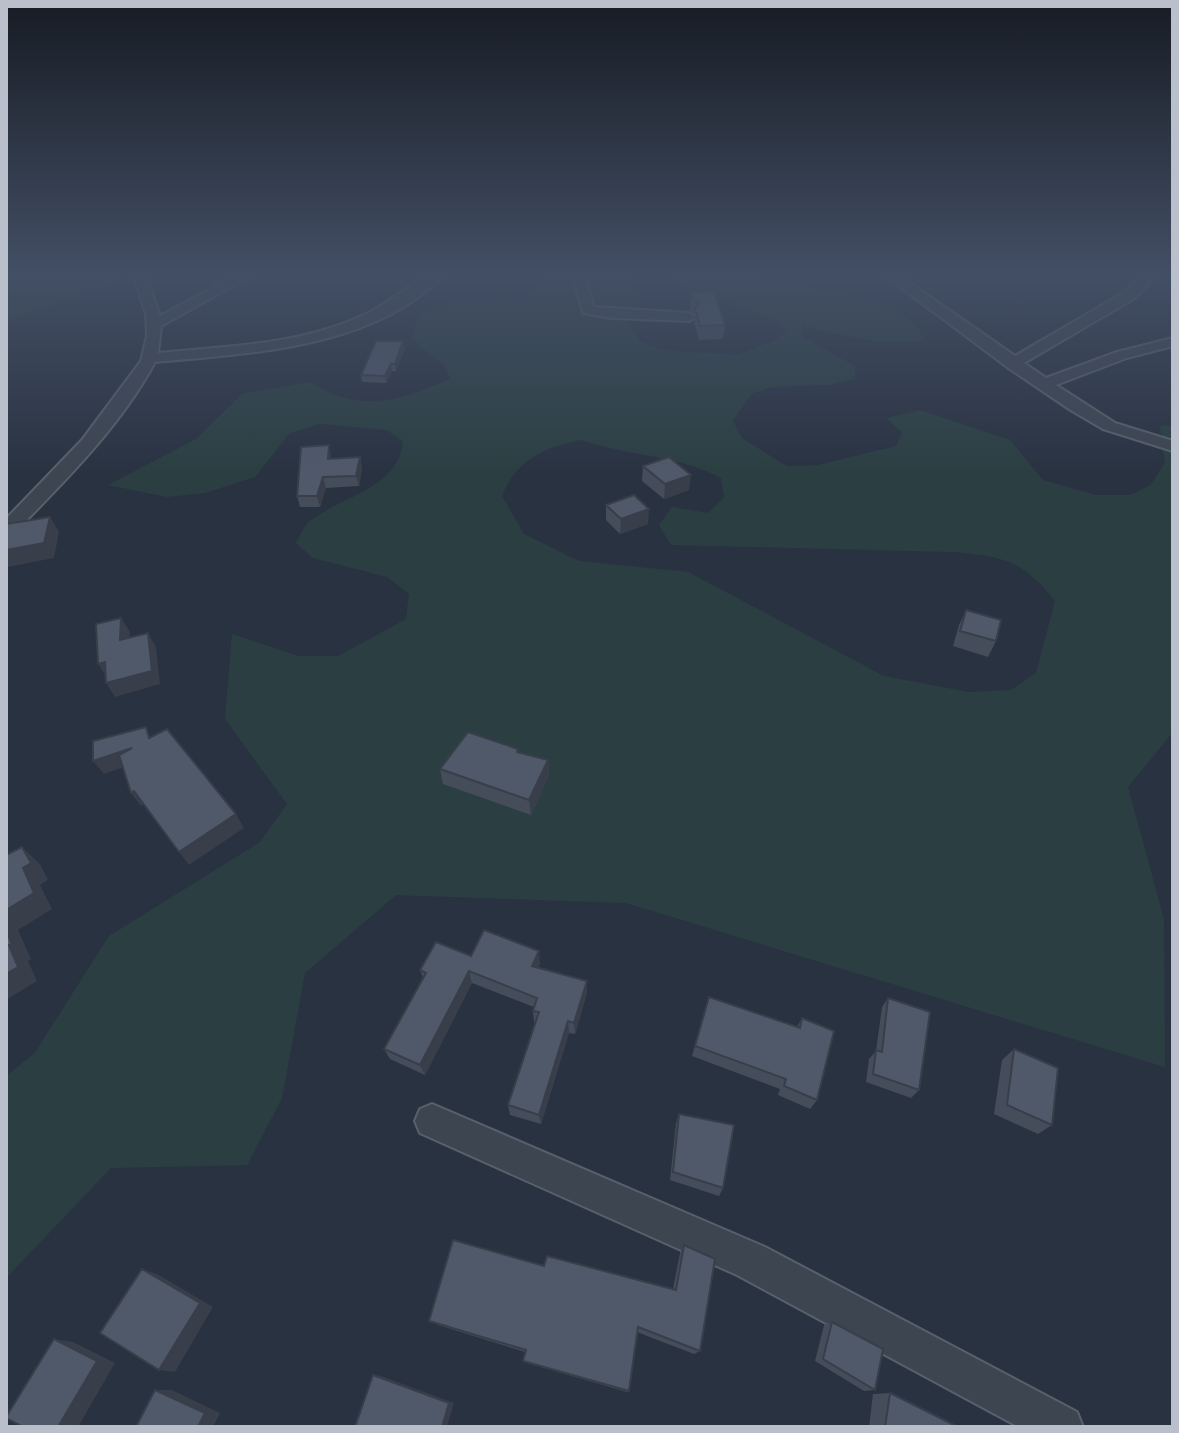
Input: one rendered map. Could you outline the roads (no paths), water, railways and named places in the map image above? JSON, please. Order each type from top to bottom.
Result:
[{"type":"street","points":[[6,530],[52,486],[120,402],[150,358],[152,341]]},
{"type":"street","points":[[150,358],[290,341]]},
{"type":"street","points":[[980,341],[1042,385],[1109,426],[1173,446]]},
{"type":"street","points":[[1012,364],[1052,341]]},
{"type":"street","points":[[1042,385],[1122,355],[1173,342]]},
{"type":"street","points":[[432,1121],[751,1261],[1062,1427]]}]
